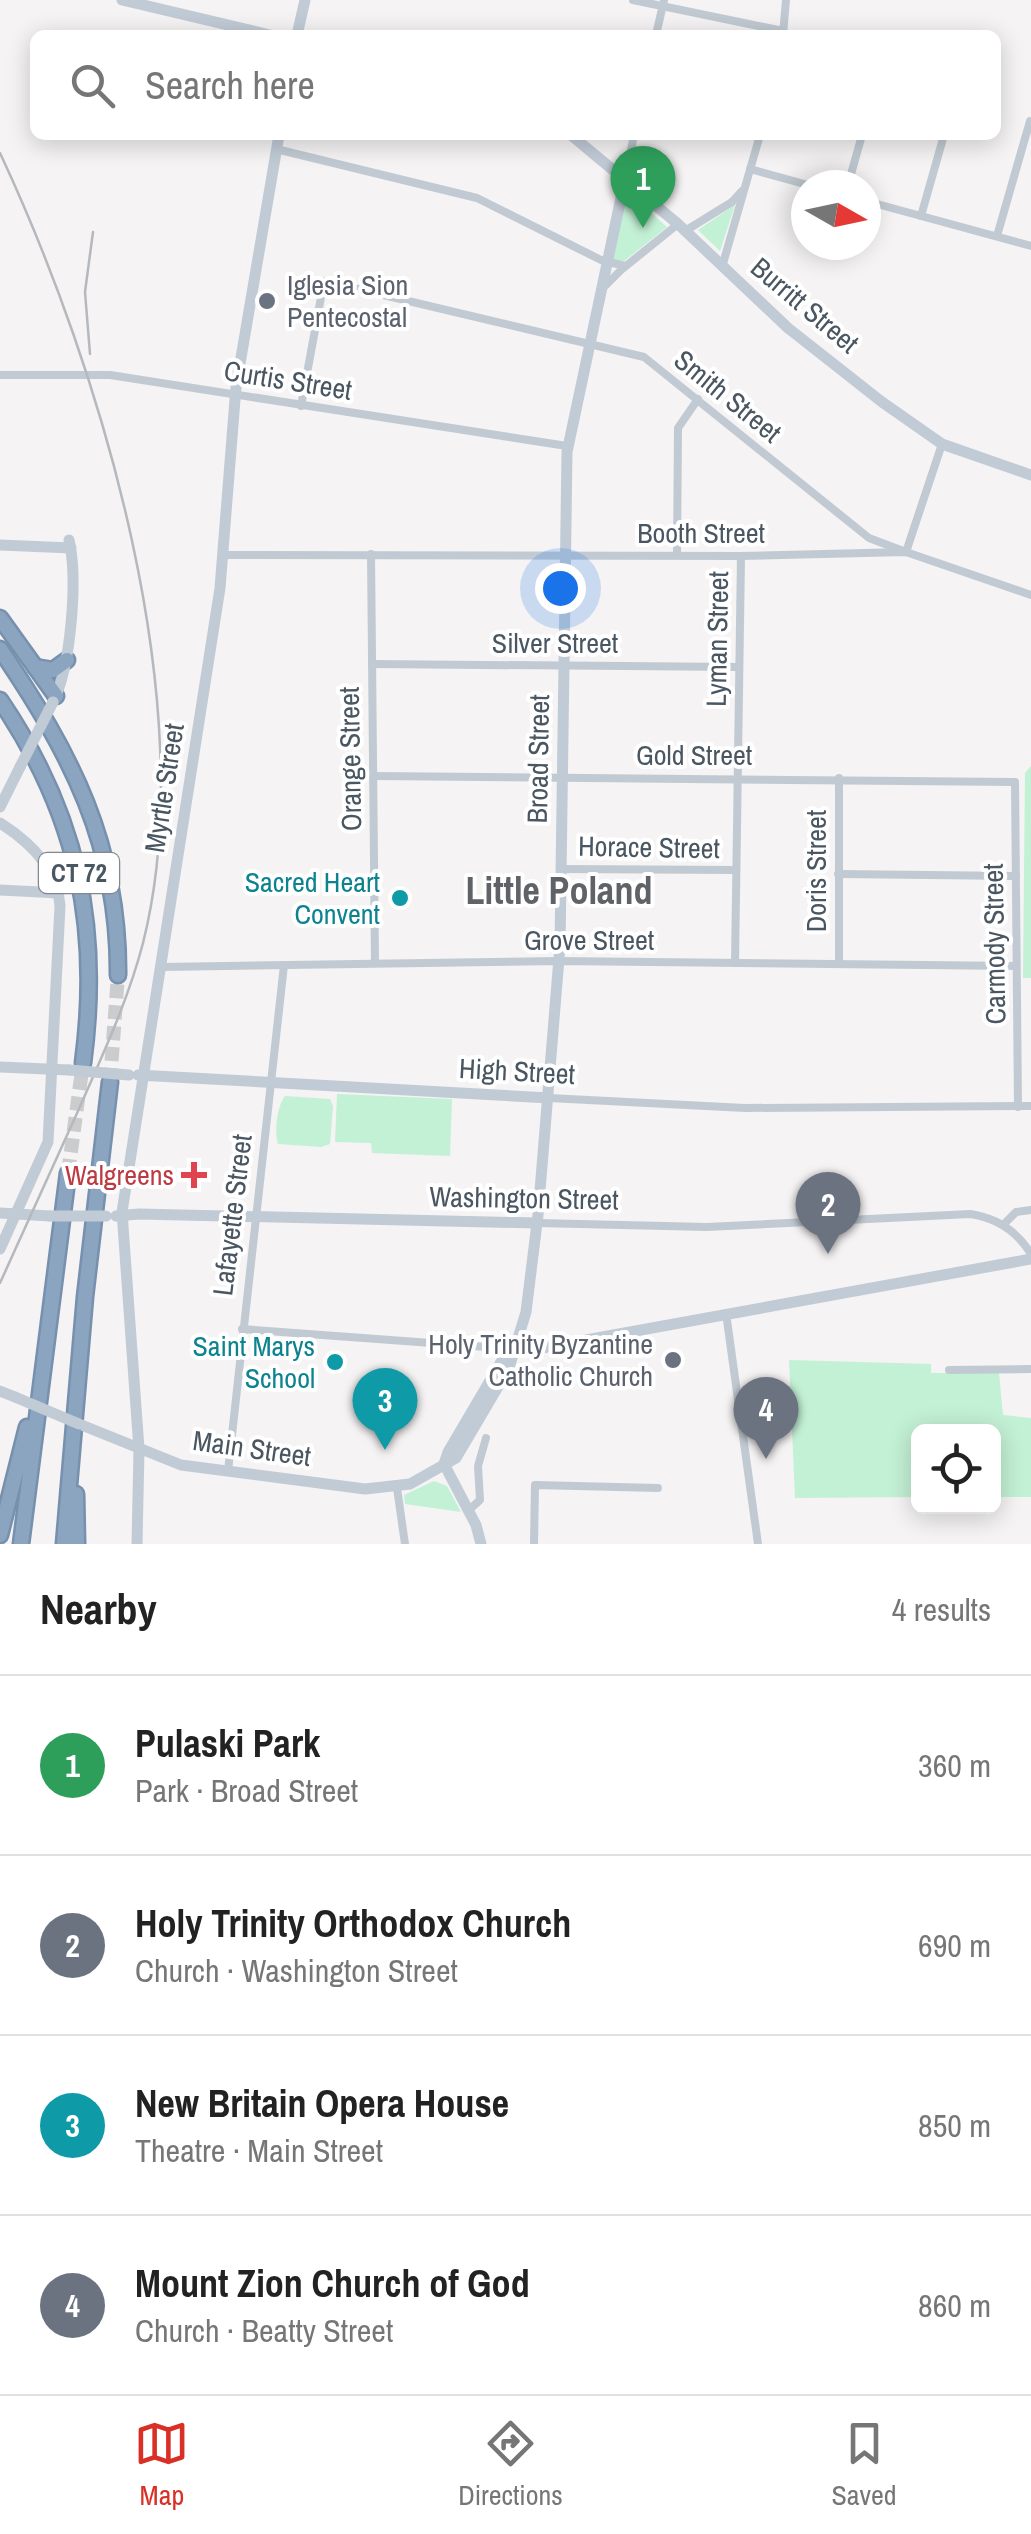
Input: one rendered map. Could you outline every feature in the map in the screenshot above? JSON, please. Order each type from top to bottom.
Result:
[{"type":"highway","points":[[0,618],[54,699]]},
{"type":"highway","name":"CT 72","points":[[0,649],[60,743],[90,808],[111,887],[118,975]]},
{"type":"highway","points":[[35,666],[51,671],[67,660]]},
{"type":"highway","name":"CT 72","points":[[0,700],[48,784],[78,870],[90,968],[76,1067]]},
{"type":"highway","points":[[64,1544],[88,1263],[110,1082]]},
{"type":"highway","points":[[21,1544],[68,1173]]},
{"type":"highway","points":[[0,1535],[23,1448],[37,1364],[48,1334]]},
{"type":"highway","points":[[70,1458],[77,1544]]},
{"type":"street","points":[[122,0],[249,30]]},
{"type":"street","points":[[297,30],[305,0]]},
{"type":"street","points":[[632,0],[771,30]]},
{"type":"street","points":[[783,30],[786,0]]},
{"type":"street","points":[[657,30],[663,4]]},
{"type":"street","points":[[997,236],[1030,121]]},
{"type":"street","name":"Myrtle Street","points":[[137,1544],[139,1449],[122,1216],[223,555],[235,394],[277,140]]},
{"type":"street","name":"Burritt Street","points":[[576,140],[682,228],[796,334],[882,402],[942,444],[1031,475]]},
{"type":"street","name":"Broad Street","points":[[513,1350],[526,1312],[538,1223],[560,961],[568,446],[633,140]]},
{"type":"street","points":[[722,267],[759,140]]},
{"type":"street","points":[[852,170],[861,140]]},
{"type":"street","points":[[921,216],[943,140]]},
{"type":"street","points":[[276,149],[477,198],[607,262],[625,266]]},
{"type":"street","points":[[750,169],[791,180]]},
{"type":"street","points":[[602,290],[625,266],[734,200],[746,183]]},
{"type":"street","points":[[881,205],[1031,246]]},
{"type":"street","name":"Smith Street","points":[[301,406],[324,281],[644,357],[869,538],[906,552]]},
{"type":"street","name":"Curtis Street","points":[[0,375],[110,375],[568,446]]},
{"type":"street","points":[[677,555],[678,428],[698,400]]},
{"type":"street","points":[[906,552],[942,444]]},
{"type":"street","points":[[0,545],[70,544],[67,660],[54,699],[0,807]]},
{"type":"street","name":"Booth Street","points":[[223,555],[741,556],[906,552],[1031,595]]},
{"type":"street","name":"Orange Street","points":[[367,554],[375,962]]},
{"type":"street","name":"Lyman Street","points":[[735,963],[741,556]]},
{"type":"street","name":"Silver Street","points":[[372,664],[738,667]]},
{"type":"street","name":"Gold Street","points":[[373,776],[1015,782]]},
{"type":"street","name":"Doris Street","points":[[838,778],[840,964]]},
{"type":"street","name":"Carmody Street","points":[[1015,782],[1018,1107]]},
{"type":"street","points":[[0,822],[42,858],[59,893],[48,1142],[0,1249]]},
{"type":"street","name":"Horace Street","points":[[561,868],[736,870]]},
{"type":"street","points":[[838,874],[1016,876]]},
{"type":"street","points":[[0,890],[59,893]]},
{"type":"street","name":"Grove Street","points":[[162,967],[560,961],[1016,966]]},
{"type":"street","name":"Lafayette Street","points":[[228,1471],[284,965]]},
{"type":"street","name":"High Street","points":[[0,1067],[76,1067],[146,1076],[746,1108],[1031,1106]]},
{"type":"street","points":[[242,1329],[513,1350],[542,1348],[1031,1256],[1022,1240],[1002,1224],[1015,1212],[1031,1210]]},
{"type":"street","name":"Washington Street","points":[[0,1213],[707,1227],[960,1214],[1002,1224]]},
{"type":"street","points":[[726,1313],[758,1544]]},
{"type":"street","name":"Main Street","points":[[0,1391],[179,1464],[365,1488],[397,1488],[420,1480],[456,1458],[510,1366],[513,1350]]},
{"type":"street","points":[[949,1370],[1031,1369]]},
{"type":"street","points":[[469,1510],[480,1500],[477,1469],[486,1438]]},
{"type":"street","points":[[444,1464],[469,1510],[481,1544]]},
{"type":"street","points":[[534,1544],[534,1485],[658,1488]]},
{"type":"street","points":[[397,1488],[405,1544]]},
{"type":"green space","points":[[627,192],[667,227],[623,262],[612,261]]},
{"type":"green space","points":[[735,205],[720,251],[698,230]]},
{"type":"green space","points":[[1031,766],[1031,978],[1023,978],[1025,773]]},
{"type":"green space","points":[[337,1094],[452,1099],[450,1156],[372,1153],[371,1143],[335,1142]]},
{"type":"green space","points":[[285,1096],[330,1099],[330,1144],[278,1144],[277,1119]]},
{"type":"green space","points":[[789,1360],[931,1364],[931,1373],[999,1373],[1003,1415],[1031,1418],[1031,1497],[1001,1497],[1001,1424],[911,1424],[911,1497],[795,1498]]},
{"type":"green space","points":[[434,1481],[447,1486],[461,1512],[405,1504],[404,1495]]},
{"type":"tunnel","points":[[110,1082],[118,975]]},
{"type":"tunnel","points":[[68,1173],[83,1063]]},
{"type":"railway","points":[[0,153],[38,239],[105,435],[132,540],[151,646],[160,750],[158,850],[137,965],[105,1049],[0,1283]]},
{"type":"railway","points":[[90,354],[85,292],[93,232]]},
{"type":"place","name":"Pulaski Park","points":[[643,228]]},
{"type":"place","name":"Iglesia Sion Pentecostal","points":[[267,301]]},
{"type":"place","name":"Sacred Heart Convent","points":[[400,898]]},
{"type":"place","name":"Walgreens","points":[[194,1175]]},
{"type":"place","name":"Holy Trinity Orthodox Church","points":[[828,1254]]},
{"type":"place","name":"Holy Trinity Byzantine Catholic Church","points":[[673,1360]]},
{"type":"place","name":"Saint Marys School","points":[[335,1362]]},
{"type":"place","name":"New Britain Opera House","points":[[385,1450]]},
{"type":"place","name":"Mount Zion Church of God","points":[[766,1459]]},
{"type":"district","name":"Little Poland","points":[[559,890]]}]
